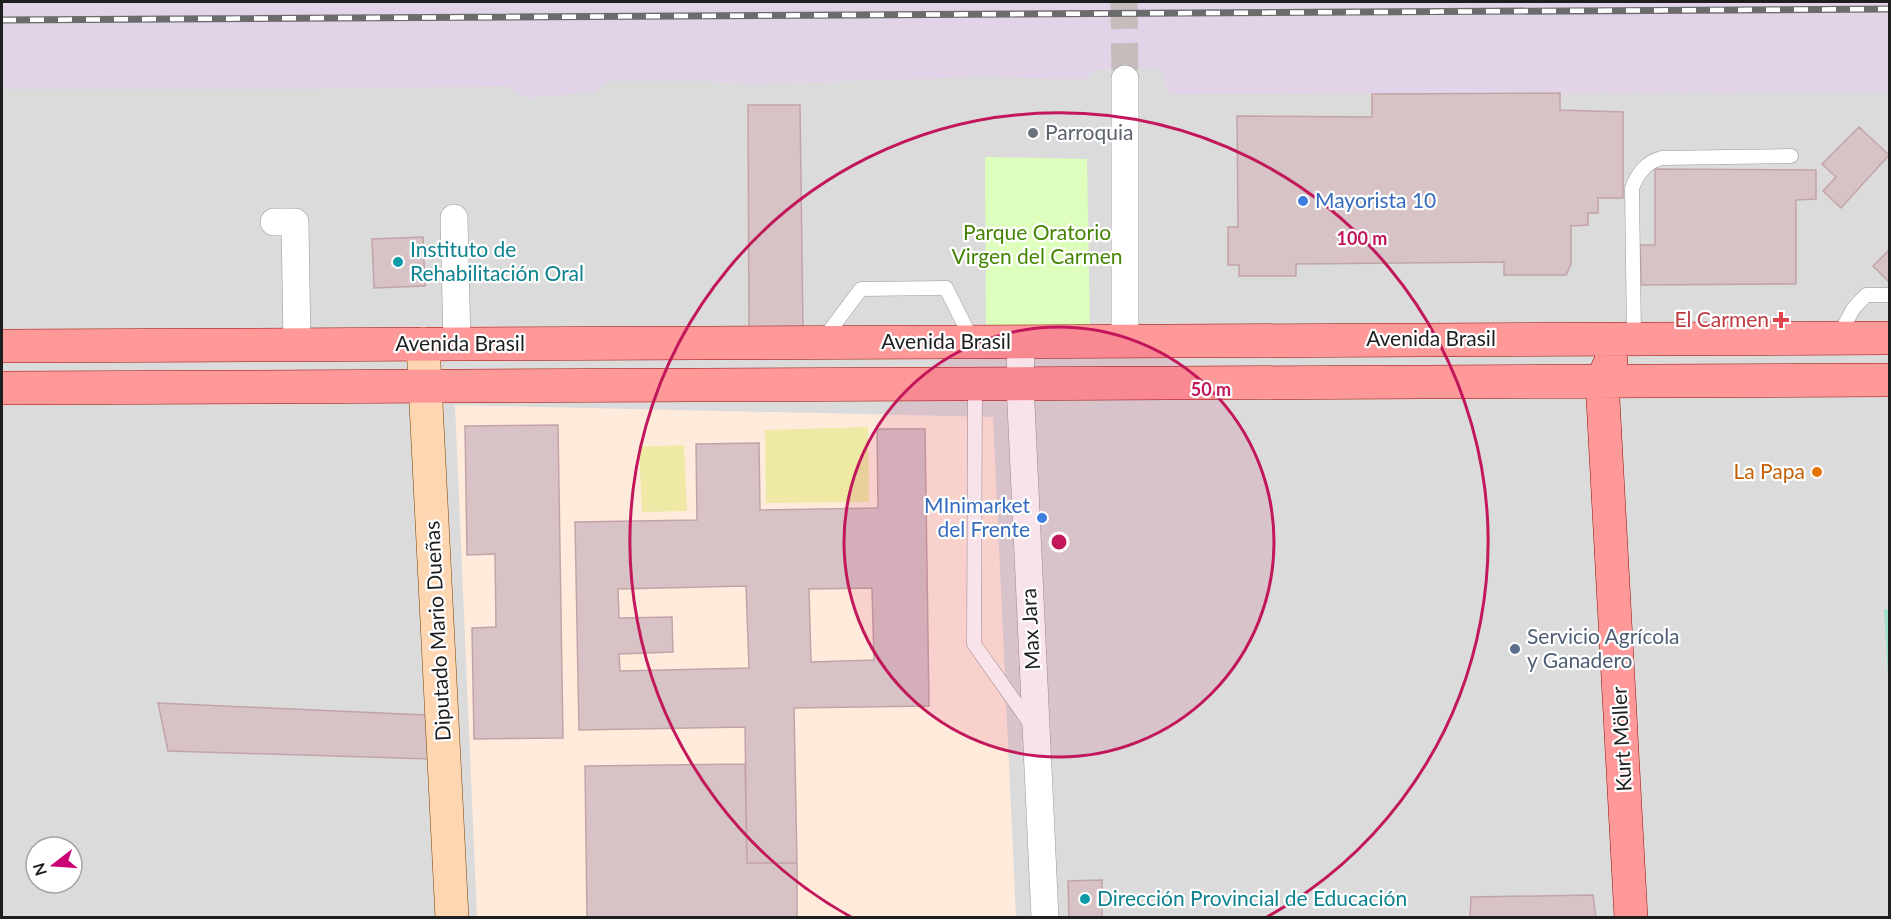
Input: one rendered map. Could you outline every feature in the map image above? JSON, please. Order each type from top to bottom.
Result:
[{"type":"main road","name":"Avenida Brasil","points":[[2,346],[1890,338]]},
{"type":"main road","points":[[1602,381],[1614,357],[1640,339]]},
{"type":"main road","name":"Avenida Brasil","points":[[2,388],[1890,380]]},
{"type":"main road","name":"Kurt Möller","points":[[1602,381],[1631,918]]},
{"type":"street","points":[[1125,79],[1125,340]]},
{"type":"street","points":[[454,218],[457,344]]},
{"type":"street","points":[[274,222],[295,222],[297,345]]},
{"type":"street","name":"Max Jara","points":[[1021,341],[1020,383],[1045,918]]},
{"type":"street","name":"Diputado Mario Dueñas","points":[[423,344],[452,918]]},
{"type":"lane","points":[[1640,339],[1632,188],[1644,167],[1652,160],[1662,158],[1791,156]]},
{"type":"lane","points":[[820,342],[861,289],[946,288],[973,342]]},
{"type":"lane","points":[[1838,338],[1852,309],[1866,295],[1890,295]]},
{"type":"lane","points":[[975,384],[974,644],[1035,730]]},
{"type":"shaded area","points":[[2,2],[1890,2],[1889,93],[1169,94],[1161,69],[1094,70],[1086,79],[978,77],[750,84],[711,81],[609,81],[594,92],[527,98],[506,86],[314,89],[2,89]]},
{"type":"shaded area","points":[[1161,69],[1169,94],[1889,93],[1889,917],[2,918],[2,89],[314,89],[506,86],[527,98],[594,92],[608,81],[711,81],[750,84],[978,77],[1086,79],[1094,70]]},
{"type":"shaded area","points":[[455,405],[993,417],[1016,917],[477,917]]},
{"type":"shaded area","points":[[868,427],[869,502],[766,503],[765,430]]},
{"type":"shaded area","points":[[684,445],[687,511],[642,512],[639,447]]},
{"type":"shaded area","points":[[1884,609],[1889,609],[1888,676]]},
{"type":"green space","name":"Parque Oratorio Virgen del Carmen","points":[[985,157],[1087,159],[1090,332],[986,332]]},
{"type":"building","points":[[1560,93],[1560,110],[1623,112],[1623,198],[1598,198],[1598,213],[1588,213],[1588,225],[1571,226],[1571,264],[1566,275],[1504,275],[1504,262],[1296,264],[1296,276],[1239,276],[1239,265],[1228,265],[1228,227],[1238,227],[1237,116],[1372,117],[1372,94]]},
{"type":"building","points":[[748,105],[800,105],[803,330],[749,328]]},
{"type":"building","points":[[1859,127],[1889,155],[1841,208],[1823,191],[1836,177],[1822,164]]},
{"type":"building","points":[[1655,169],[1816,170],[1816,199],[1796,200],[1796,284],[1641,285],[1640,245],[1655,245]]},
{"type":"building","name":"Instituto de Rehabilitación Oral","points":[[423,237],[425,286],[374,288],[372,239]]},
{"type":"building","points":[[1890,249],[1890,283],[1873,266]]},
{"type":"building","points":[[558,425],[563,738],[474,739],[472,628],[496,627],[495,554],[467,555],[465,426]]},
{"type":"building","points":[[877,429],[925,429],[929,706],[794,708],[797,863],[747,863],[745,727],[579,730],[575,522],[697,520],[696,444],[759,443],[760,510],[878,508]],"holes":[[[746,586],[749,668],[620,671],[619,654],[673,652],[672,617],[619,618],[618,589]],[[872,588],[874,660],[811,662],[809,589]]]},
{"type":"building","points":[[158,703],[425,715],[431,759],[168,751]]},
{"type":"building","points":[[745,764],[747,863],[797,863],[797,918],[587,918],[585,766]]},
{"type":"building","name":"Dirección Provincial de Educación","points":[[1102,880],[1102,917],[1152,918],[1069,918],[1068,881]]},
{"type":"building","points":[[1593,895],[1596,918],[1470,918],[1471,897]]},
{"type":"tunnel","points":[[1124,2],[1125,79]]},
{"type":"railway","points":[[2,20],[1890,9]]},
{"type":"place","name":"Parroquia","points":[[1033,133]]},
{"type":"place","name":"Mayorista 10","points":[[1303,201]]},
{"type":"place","name":"Instituto de Rehabilitación Oral","points":[[398,262]]},
{"type":"place","name":"El Carmen","points":[[1781,320]]},
{"type":"place","name":"La Papa","points":[[1817,472]]},
{"type":"place","name":"MInimarket del Frente","points":[[1042,518]]},
{"type":"place","name":"Servicio Agrícola y Ganadero","points":[[1515,649]]},
{"type":"place","name":"Dirección Provincial de Educación","points":[[1085,899]]}]
